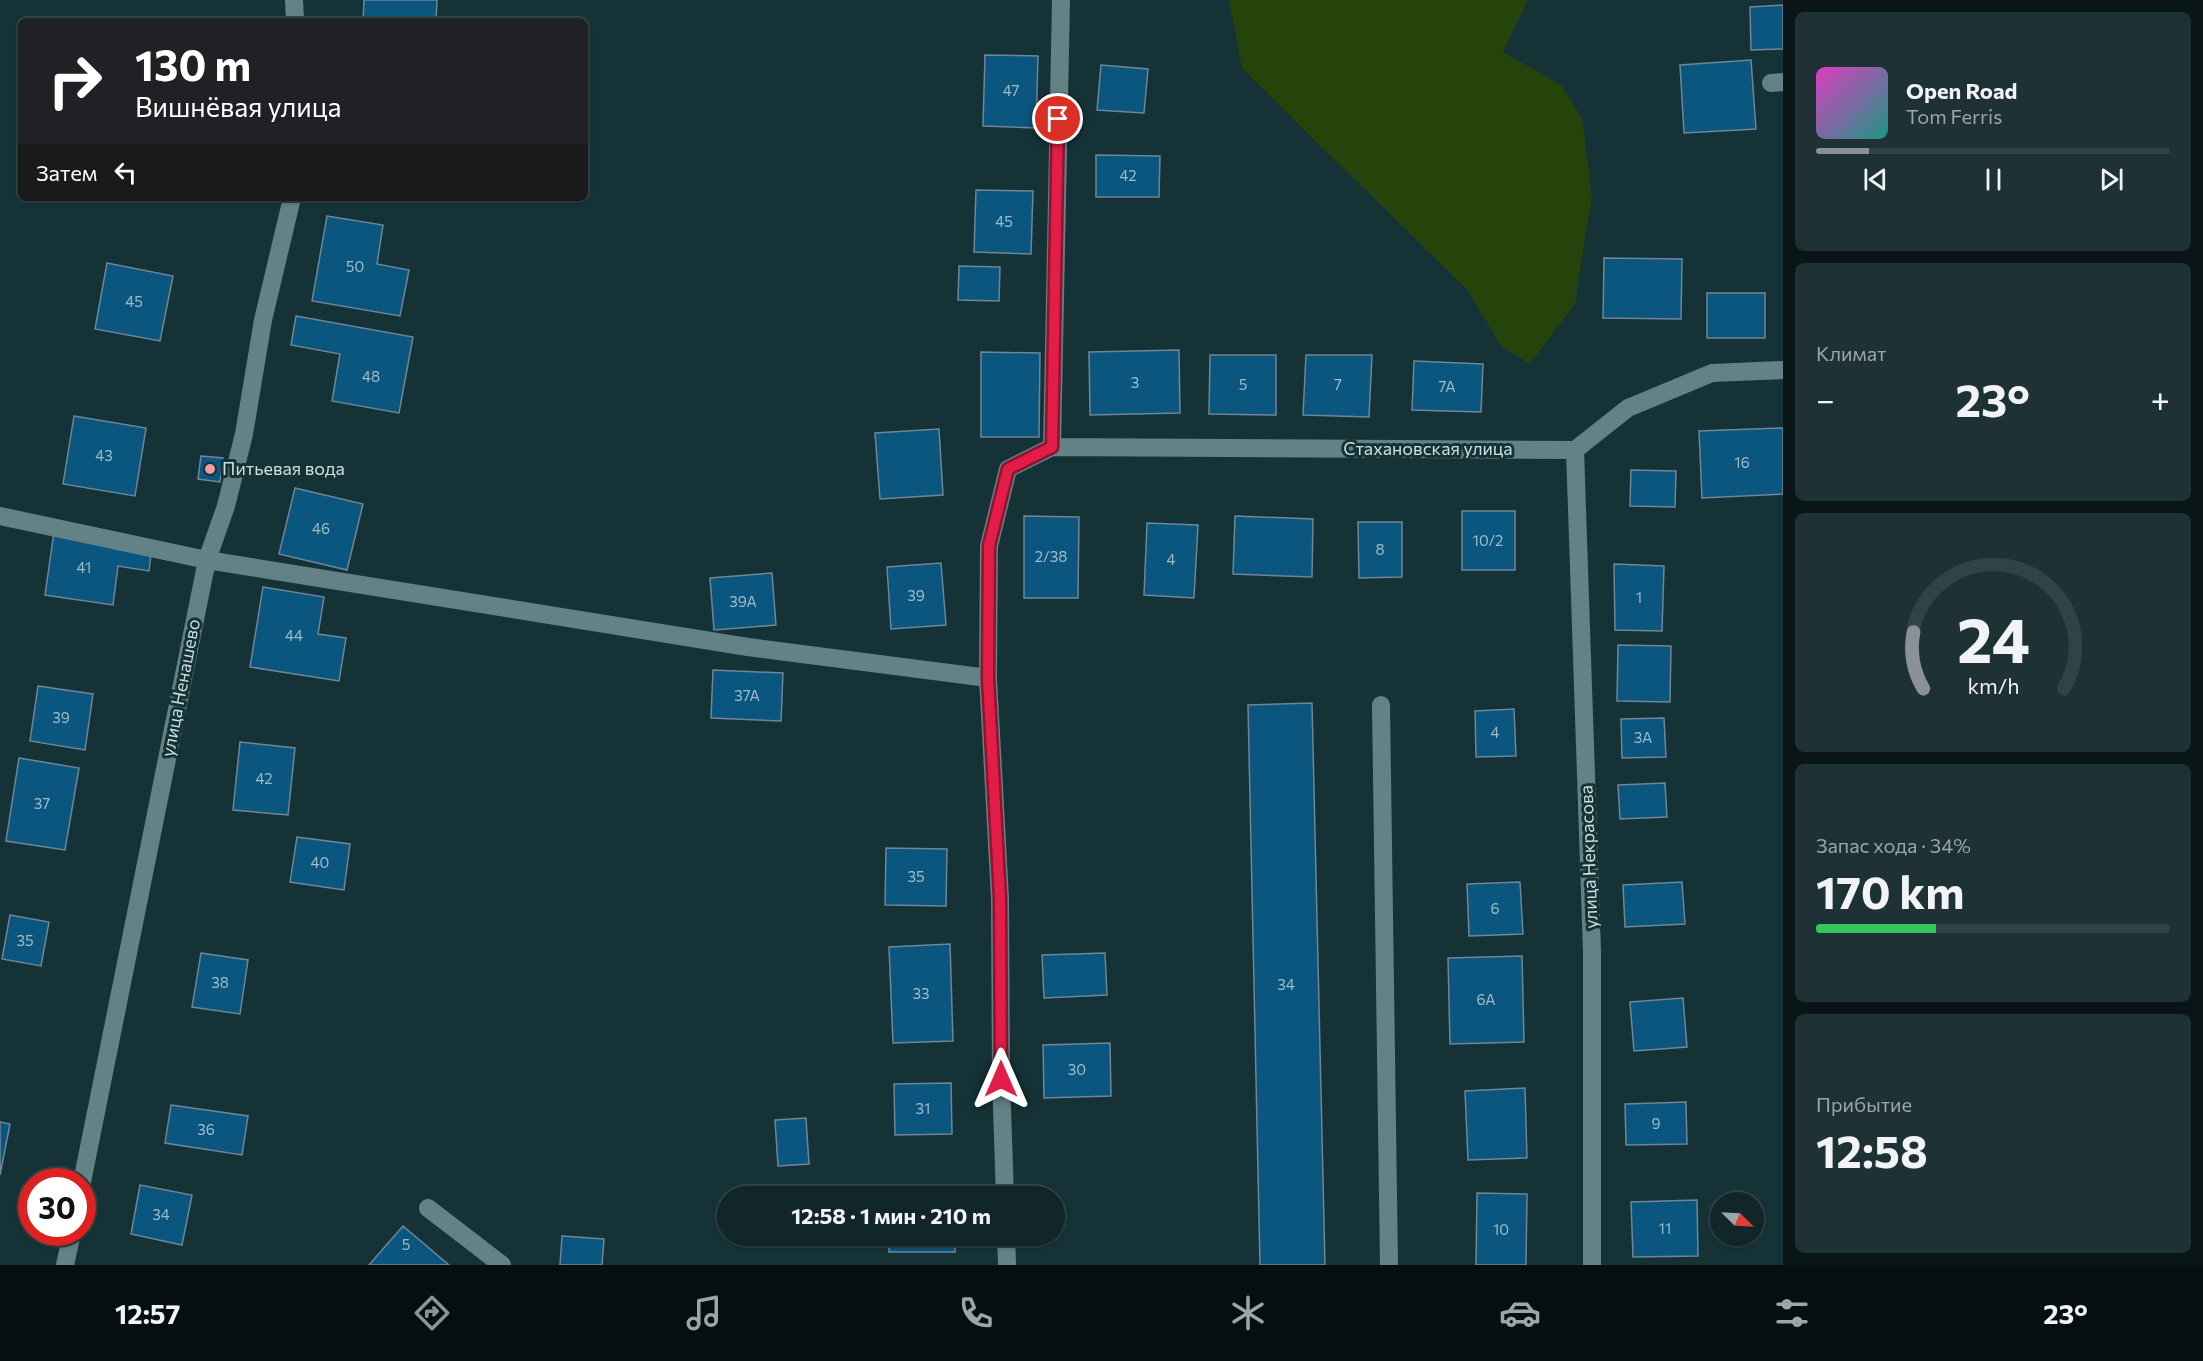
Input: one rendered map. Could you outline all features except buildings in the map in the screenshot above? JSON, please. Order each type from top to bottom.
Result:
[{"type":"street","points":[[294,0],[295,18]]},
{"type":"street","points":[[1005,1186],[1001,1079],[1000,898],[988,678],[989,546],[1008,469],[1052,447],[1060,0]]},
{"type":"street","name":"улица Ненашево","points":[[85,1168],[207,560],[226,506],[244,434],[263,320],[291,201]]},
{"type":"street","points":[[1575,450],[1628,408],[1712,373],[1783,370]]},
{"type":"street","name":"Стахановская улица","points":[[1052,447],[1575,450]]},
{"type":"street","name":"улица Некрасова","points":[[1575,450],[1592,952],[1592,1265]]},
{"type":"street","points":[[0,516],[207,560],[748,647],[988,678]]},
{"type":"street","points":[[1381,705],[1389,1265]]},
{"type":"street","points":[[428,1208],[502,1265]]},
{"type":"street","points":[[65,1265],[69,1246]]},
{"type":"street","points":[[1006,1246],[1007,1265]]},
{"type":"green space","points":[[1229,0],[1528,0],[1503,52],[1561,85],[1582,118],[1592,195],[1575,304],[1530,364],[1501,346],[1468,291],[1242,68]]},
{"type":"place","name":"Питьевая вода","points":[[210,469]]},
{"type":"route","points":[[1001,1079],[1000,898],[988,678],[989,546],[1008,469],[1052,447],[1058,119]]}]
